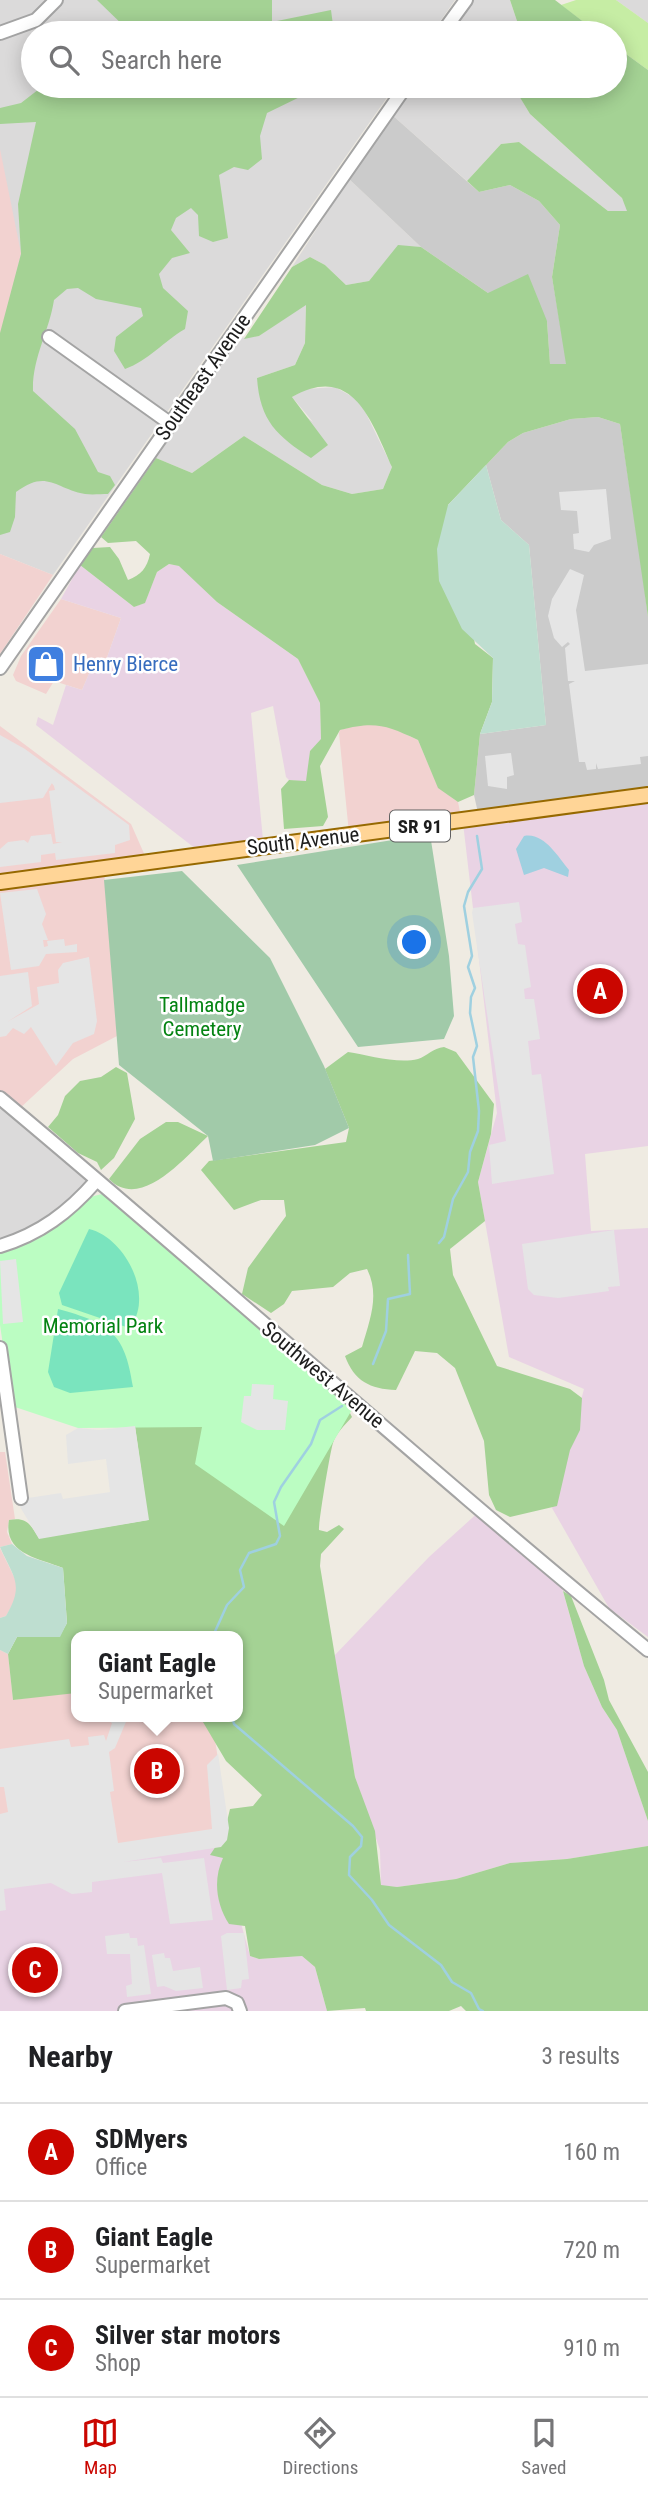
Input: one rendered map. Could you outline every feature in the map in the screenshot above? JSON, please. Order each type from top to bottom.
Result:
[{"type":"main road","name":"South Avenue","points":[[0,882],[648,795]]},
{"type":"street","points":[[33,21],[56,0]]},
{"type":"street","points":[[451,21],[466,0]]},
{"type":"street","points":[[0,33],[21,25]]},
{"type":"street","name":"Southeast Avenue","points":[[0,668],[398,98]]},
{"type":"street","points":[[49,337],[171,424]]},
{"type":"street","name":"Southwest Avenue","points":[[0,1098],[216,1280],[300,1358],[648,1650]]},
{"type":"street","points":[[0,1245],[31,1235],[54,1221],[96,1181]]},
{"type":"street","points":[[0,1348],[6,1443],[20,1498]]},
{"type":"street","points":[[125,2011],[232,1999],[240,2011]]},
{"type":"shaded area","points":[[0,0],[455,0],[440,21],[21,21],[21,98],[387,98],[53,575],[0,554]]},
{"type":"shaded area","points":[[471,0],[510,0],[517,21],[456,21]]},
{"type":"shaded area","points":[[616,0],[648,0],[648,23]]},
{"type":"shaded area","points":[[402,98],[520,98],[530,114],[622,198],[628,211],[608,211],[519,142],[501,144],[467,181],[391,114]]},
{"type":"shaded area","points":[[391,114],[479,192],[510,185],[539,201],[560,225],[552,277],[567,364],[550,365],[547,321],[488,293],[421,247],[349,179]]},
{"type":"shaded area","points":[[0,149],[21,253],[0,339]]},
{"type":"shaded area","points":[[349,179],[421,247],[398,246],[369,281],[346,285],[325,265],[310,257],[292,267]]},
{"type":"shaded area","points":[[306,304],[305,343],[295,365],[257,378],[313,422],[292,397],[306,389],[335,387],[360,401],[392,467],[383,489],[352,494],[322,485],[244,436],[192,473],[156,458],[240,338],[259,336]]},
{"type":"shaded area","points":[[598,417],[620,424],[642,569],[648,617],[648,788],[478,813],[474,795],[480,734],[546,725],[529,545],[501,520],[486,465],[508,442],[523,433],[571,419]]},
{"type":"shaded area","points":[[606,489],[611,539],[594,545],[589,552],[574,549],[573,534],[579,533],[577,511],[561,510],[559,492]]},
{"type":"shaded area","points":[[0,554],[53,575],[0,654]]},
{"type":"shaded area","points":[[169,564],[180,566],[217,602],[298,659],[320,703],[321,740],[310,751],[307,782],[289,780],[286,777],[273,706],[251,713],[263,840],[196,849],[36,725],[38,717],[53,725],[66,685],[82,690],[94,662],[104,666],[121,618],[61,599],[80,565],[134,607],[145,602],[157,572]]},
{"type":"shaded area","points":[[570,569],[584,575],[576,610],[585,671],[648,664],[648,756],[640,757],[641,764],[598,769],[596,763],[596,769],[587,770],[585,762],[579,762],[569,684],[575,681],[568,681],[565,648],[570,644],[568,642],[562,647],[554,638],[548,616],[552,599]]},
{"type":"shaded area","points":[[61,599],[121,618],[104,666],[94,662],[82,690],[54,681],[46,694],[16,681],[13,675],[21,656]]},
{"type":"shaded area","points":[[362,724],[384,724],[418,740],[438,787],[458,802],[461,817],[349,833],[339,733],[340,730]]},
{"type":"shaded area","points":[[0,726],[131,824],[146,858],[0,876]]},
{"type":"shaded area","points":[[0,735],[25,749],[129,825],[130,840],[115,845],[115,853],[56,860],[55,853],[41,855],[41,862],[0,867],[0,849],[8,842],[24,840],[28,843],[31,836],[51,834],[53,844],[62,842],[56,842],[49,791],[55,790],[52,783],[43,798],[0,803]]},
{"type":"shaded area","points":[[511,753],[514,775],[507,777],[507,789],[488,786],[485,756]]},
{"type":"shaded area","points":[[648,799],[648,1146],[585,1154],[591,1231],[648,1228],[648,1637],[609,1608],[552,1508],[584,1389],[509,1357],[478,1182],[497,1113],[463,823]]},
{"type":"shaded area","points":[[104,870],[117,1036],[73,1059],[19,1109],[0,1093],[0,886]]},
{"type":"shaded area","points":[[37,889],[46,914],[42,924],[48,940],[43,940],[44,947],[48,946],[47,941],[64,939],[65,946],[77,944],[77,952],[46,954],[39,966],[11,970],[0,893]]},
{"type":"shaded area","points":[[519,902],[522,922],[515,924],[518,944],[525,945],[531,987],[524,989],[525,999],[534,999],[540,1039],[528,1041],[532,1075],[541,1074],[554,1174],[492,1184],[489,1145],[506,1141],[472,913],[473,908]]},
{"type":"shaded area","points":[[89,957],[97,1021],[94,1034],[73,1043],[56,1066],[31,1027],[24,1034],[13,1028],[6,1036],[0,1037],[0,976],[28,972],[32,1006],[7,1022],[39,1004],[37,987],[59,983],[58,970],[63,963]]},
{"type":"shaded area","points":[[0,1098],[98,1182],[72,1206],[0,1246]]},
{"type":"shaded area","points":[[614,1230],[620,1286],[608,1287],[609,1291],[558,1298],[534,1295],[528,1289],[522,1244]]},
{"type":"shaded area","points":[[16,1259],[23,1322],[3,1324],[0,1261]]},
{"type":"shaded area","points":[[252,1384],[274,1385],[273,1399],[288,1401],[285,1430],[257,1430],[241,1422],[244,1396],[251,1396]]},
{"type":"shaded area","points":[[135,1426],[149,1520],[39,1539],[19,1505],[28,1498],[61,1493],[63,1499],[110,1492],[106,1459],[68,1464],[66,1435],[78,1428],[99,1430]]},
{"type":"shaded area","points":[[0,1452],[5,1452],[15,1519],[9,1520],[7,1532],[12,1544],[0,1547]]},
{"type":"shaded area","points":[[482,1509],[558,1574],[584,1666],[602,1707],[617,1730],[648,1821],[648,1846],[567,1859],[510,1863],[456,1879],[397,1887],[381,1886],[380,1850],[355,1777],[334,1656],[429,1557]]},
{"type":"shaded area","points":[[0,1548],[18,1585],[16,1599],[6,1616],[0,1618]]},
{"type":"shaded area","points":[[0,1650],[8,1654],[13,1700],[71,1692],[71,1722],[210,1722],[214,1733],[228,1825],[227,1840],[0,1875]]},
{"type":"shaded area","points":[[126,1722],[115,1748],[109,1752],[114,1791],[110,1792],[118,1843],[212,1829],[207,1765],[218,1754],[229,1828],[227,1840],[221,1847],[123,1862],[161,1858],[163,1863],[204,1858],[213,1920],[170,1924],[162,1873],[92,1882],[92,1892],[72,1894],[51,1883],[4,1889],[6,1910],[0,1911],[0,1814],[8,1812],[4,1787],[0,1787],[0,1749],[69,1739],[71,1747],[89,1745],[88,1737],[104,1735],[106,1741],[112,1723]]},
{"type":"shaded area","points":[[215,1847],[223,1858],[250,1956],[259,1959],[302,1956],[315,1967],[327,2011],[0,2011],[0,1877]]},
{"type":"shaded area","points":[[129,1933],[130,1938],[137,1938],[138,1946],[144,1945],[151,1994],[127,1997],[126,1986],[132,1984],[130,1954],[107,1954],[105,1936]]},
{"type":"shaded area","points":[[227,1933],[244,1933],[249,1979],[242,1980],[241,1988],[227,1990],[221,1936]]},
{"type":"shaded area","points":[[164,1953],[165,1958],[170,1958],[173,1971],[200,1967],[203,1988],[176,1991],[164,1986],[157,1987],[152,1955]]},
{"type":"green space","points":[[97,0],[272,0],[272,21],[119,21]]},
{"type":"green space","points":[[510,0],[555,0],[582,21],[517,21]]},
{"type":"green space","points":[[576,0],[616,0],[648,23],[648,70],[627,55],[627,21],[582,21],[561,5]]},
{"type":"green space","points":[[331,10],[332,21],[277,21]]},
{"type":"green space","points":[[627,55],[648,70],[648,617],[620,424],[598,417],[571,419],[523,433],[508,442],[448,505],[475,644],[493,658],[492,702],[480,734],[474,795],[458,802],[438,788],[418,740],[380,726],[352,727],[340,730],[320,766],[328,817],[323,826],[284,829],[281,789],[289,780],[306,781],[310,751],[321,739],[320,703],[298,659],[217,602],[179,566],[169,564],[157,572],[145,603],[134,607],[80,565],[93,548],[110,547],[119,559],[128,580],[145,567],[150,554],[136,541],[108,543],[101,537],[156,458],[192,473],[244,436],[322,485],[352,494],[383,489],[392,467],[368,416],[345,392],[331,387],[313,388],[292,397],[328,445],[311,458],[272,426],[262,406],[257,378],[295,365],[305,343],[306,305],[259,336],[244,339],[292,267],[310,257],[325,265],[346,285],[369,281],[398,245],[421,247],[488,293],[528,274],[547,321],[550,364],[566,364],[552,277],[560,225],[539,201],[510,185],[479,192],[467,181],[501,144],[519,142],[608,211],[627,211],[622,198],[530,114],[520,98],[627,98]]},
{"type":"green space","points":[[27,98],[298,98],[267,113],[260,136],[262,159],[248,170],[234,167],[219,175],[228,238],[213,242],[199,236],[198,215],[191,208],[176,218],[171,230],[190,253],[172,258],[159,274],[163,288],[188,311],[185,329],[141,361],[125,369],[114,351],[116,337],[143,316],[141,308],[96,299],[78,288],[67,289],[54,300],[35,367],[33,391],[75,429],[98,472],[110,476],[115,485],[108,494],[85,494],[50,482],[27,485],[16,492],[15,517],[10,532],[0,535],[0,333],[21,254],[18,204],[36,122],[0,124],[0,108],[21,103]]},
{"type":"green space","points":[[486,465],[501,520],[529,545],[546,725],[480,734],[492,702],[493,658],[462,629],[439,581],[437,549],[448,505]]},
{"type":"green space","points":[[430,834],[449,956],[454,1016],[444,1039],[358,1047],[237,865]]},
{"type":"green space","name":"Tallmadge Cemetery","points":[[182,871],[270,958],[324,1066],[349,1128],[315,1145],[213,1161],[208,1136],[119,1065],[104,880]]},
{"type":"green space","points":[[444,1047],[456,1052],[494,1104],[491,1134],[478,1182],[485,1221],[450,1249],[453,1275],[497,1366],[570,1389],[582,1398],[580,1430],[570,1450],[557,1506],[510,1517],[496,1510],[489,1495],[484,1441],[455,1368],[437,1353],[415,1351],[396,1390],[378,1388],[364,1382],[353,1372],[345,1356],[362,1347],[368,1327],[373,1288],[367,1269],[350,1273],[333,1287],[292,1291],[284,1304],[271,1313],[242,1294],[248,1268],[286,1216],[284,1200],[261,1200],[234,1210],[201,1170],[209,1161],[346,1142],[349,1128],[325,1069],[348,1052],[392,1060],[410,1060]]},
{"type":"green space","points":[[116,1067],[127,1073],[135,1119],[114,1158],[101,1170],[97,1162],[78,1153],[48,1127],[58,1115],[65,1096],[80,1081],[101,1077]]},
{"type":"green space","points":[[166,1122],[178,1122],[208,1136],[175,1167],[149,1185],[135,1189],[122,1187],[109,1179],[140,1139]]},
{"type":"green space","name":"Memorial Park","points":[[102,1194],[353,1408],[284,1526],[195,1464],[202,1427],[78,1428],[12,1406],[0,1325],[0,1252],[47,1233],[90,1197]]},
{"type":"green space","points":[[89,1229],[109,1239],[126,1257],[132,1268],[139,1291],[139,1302],[132,1329],[62,1305],[59,1293]]},
{"type":"green space","points":[[58,1309],[90,1319],[112,1333],[125,1354],[133,1387],[70,1393],[54,1387],[48,1372]]},
{"type":"green space","points":[[347,1407],[352,1417],[338,1432],[333,1443],[319,1530],[327,1532],[339,1525],[344,1529],[321,1554],[320,1566],[355,1777],[375,1831],[381,1885],[397,1887],[456,1879],[510,1863],[567,1859],[648,1846],[648,2011],[466,2011],[461,2006],[449,2011],[366,2011],[365,2008],[327,2011],[315,1967],[302,1956],[259,1959],[250,1956],[245,1926],[229,1924],[219,1900],[217,1883],[223,1858],[210,1855],[224,1834],[230,1809],[253,1806],[262,1795],[226,1761],[203,1722],[243,1722],[243,1631],[71,1631],[71,1694],[13,1700],[8,1654],[17,1637],[59,1637],[67,1623],[63,1568],[24,1553],[17,1547],[11,1540],[9,1520],[27,1523],[39,1538],[148,1520],[135,1426]]},
{"type":"green space","points":[[12,1544],[27,1556],[63,1568],[67,1623],[60,1637],[17,1637],[8,1654],[0,1650],[0,1618],[6,1616],[12,1605],[16,1588],[13,1574],[0,1547]]},
{"type":"green space","points":[[563,1591],[571,1596],[604,1680],[609,1700],[648,1772],[648,1821],[617,1730],[602,1707],[584,1666]]},
{"type":"water","points":[[524,836],[538,838],[550,847],[569,870],[568,877],[544,868],[524,875],[516,849]]},
{"type":"waterway","points":[[439,1243],[444,1237],[453,1199],[468,1172],[470,1152],[478,1131],[479,1111],[473,1057],[477,1046],[470,1013],[471,997],[475,988],[468,967],[472,956],[464,906],[468,892],[482,869],[477,836]]},
{"type":"waterway","points":[[373,1364],[386,1331],[388,1299],[410,1294],[408,1255]]},
{"type":"waterway","points":[[215,1631],[227,1605],[244,1587],[240,1570],[249,1553],[276,1544],[280,1536],[274,1502],[281,1487],[311,1444],[320,1420],[342,1406]]},
{"type":"waterway","points":[[233,1722],[353,1826],[362,1837],[361,1846],[350,1857],[349,1875],[372,1900],[389,1925],[441,1965],[452,1982],[471,1993],[479,2009],[483,2011]]},
{"type":"place","name":"Henry Bierce","points":[[46,664]]},
{"type":"place","name":"SDMyers","points":[[600,991]]},
{"type":"place","name":"Giant Eagle","points":[[157,1771]]},
{"type":"place","name":"Silver star motors","points":[[35,1970]]}]
